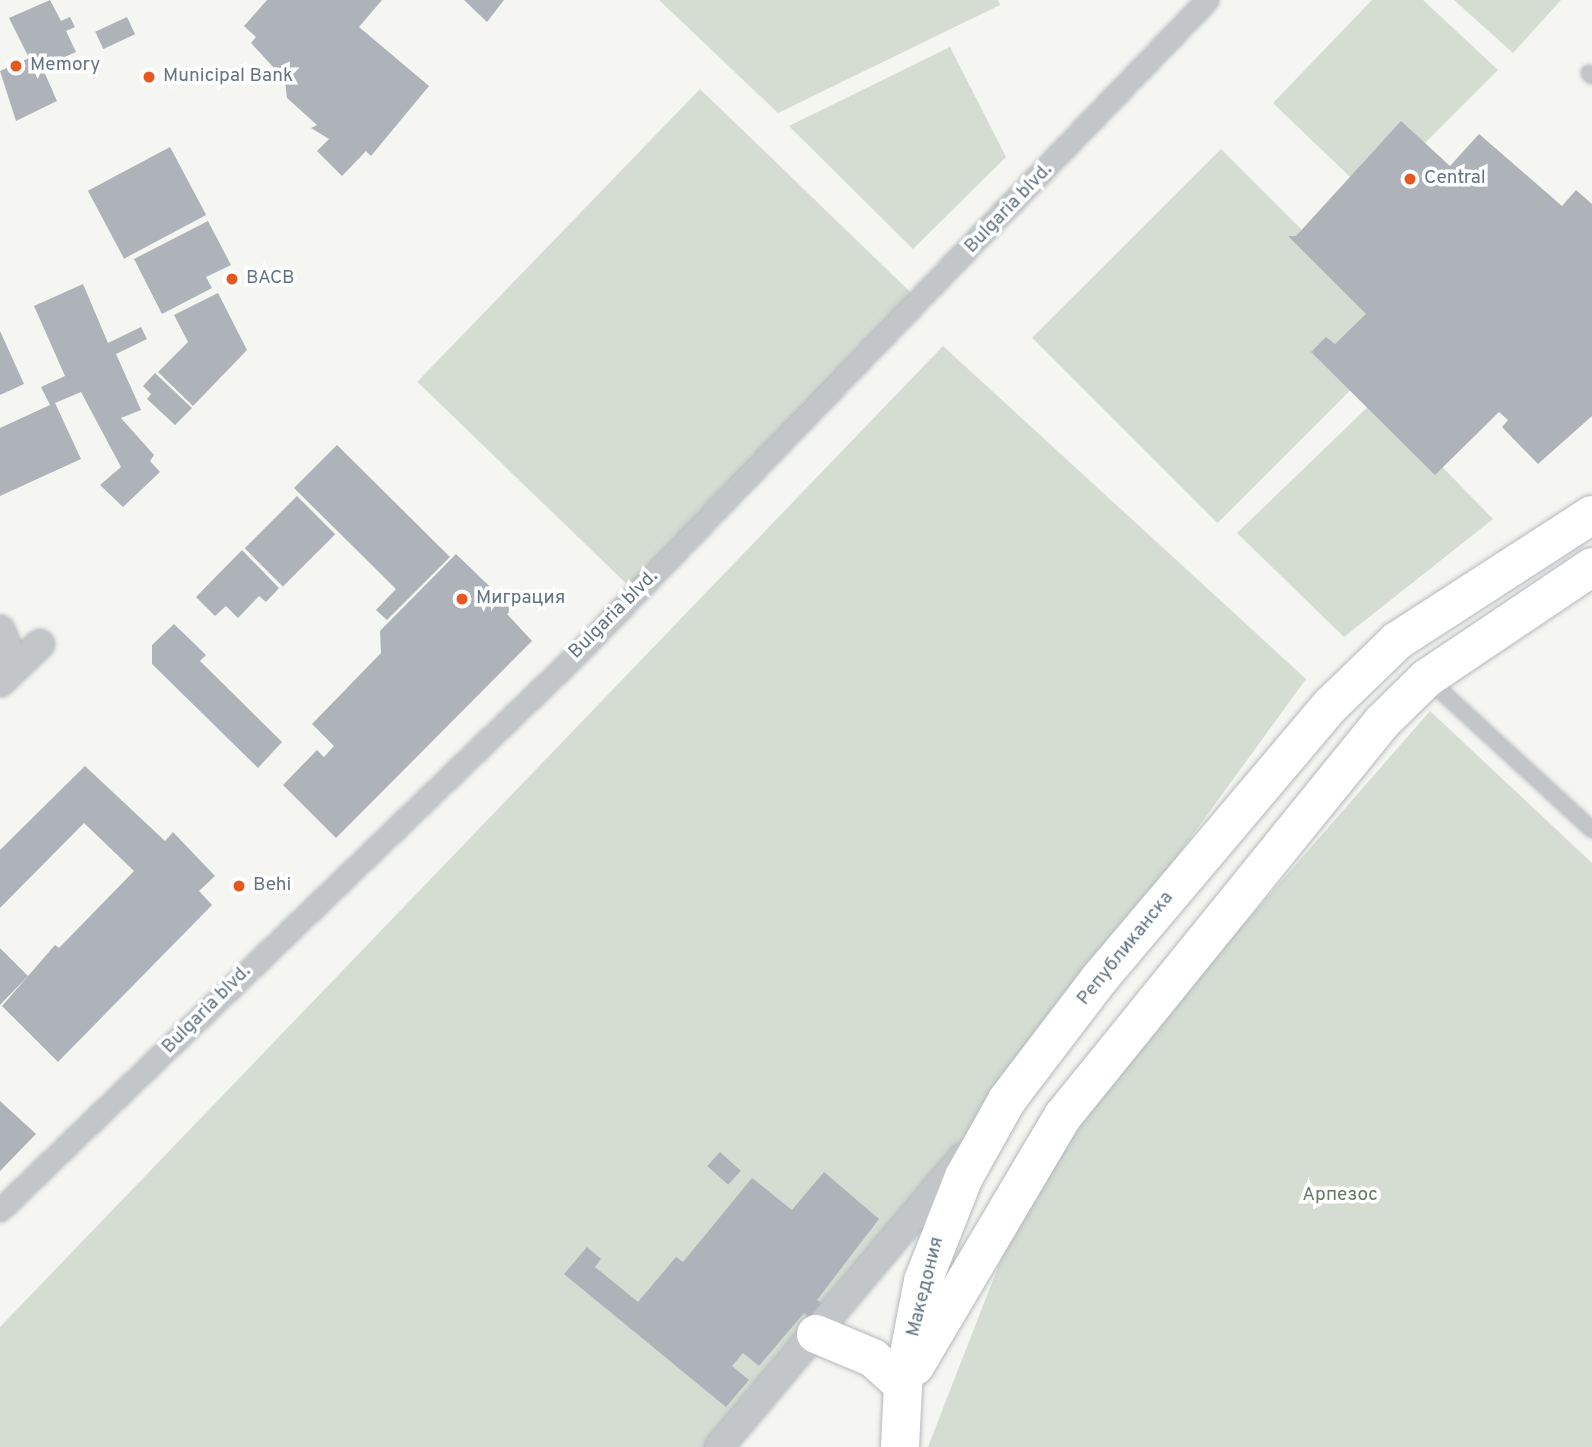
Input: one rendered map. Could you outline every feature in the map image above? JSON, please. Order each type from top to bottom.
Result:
[{"type":"main road","name":"Републиканска","points":[[1007,1100],[1191,871],[1331,705],[1397,641],[1592,515]]},
{"type":"main road","points":[[816,1334],[873,1358],[903,1385],[1063,1116],[1382,722],[1427,678],[1592,567]]},
{"type":"main road","points":[[1397,641],[1427,678]]},
{"type":"main road","name":"Македония","points":[[900,1447],[903,1385],[923,1281],[941,1228],[1007,1100]]},
{"type":"street","name":"Bulgaria blvd.","points":[[0,1210],[577,654],[1207,0]]},
{"type":"street","points":[[0,630],[8,675]]},
{"type":"street","points":[[8,675],[40,644]]},
{"type":"street","name":"Републиканска","points":[[719,1447],[816,1334],[1007,1100]]},
{"type":"lane","points":[[1427,678],[1592,830]]},
{"type":"green space","points":[[659,0],[998,0],[1000,5],[778,113]]},
{"type":"green space","points":[[1372,0],[1423,0],[1498,70],[1371,197],[1273,103]]},
{"type":"green space","points":[[1454,0],[1561,0],[1513,53]]},
{"type":"green space","points":[[950,47],[1006,157],[913,249],[789,126]]},
{"type":"green space","points":[[700,89],[918,299],[635,592],[417,382]]},
{"type":"green space","points":[[1221,149],[1406,334],[1217,523],[1032,338]]},
{"type":"green space","points":[[943,346],[1306,679],[911,1222],[725,1447],[0,1447],[0,1327]]},
{"type":"green space","points":[[1376,399],[1493,519],[1344,637],[1237,533]]},
{"type":"green space","name":"Арпезос","points":[[1430,711],[1592,863],[1592,1447],[928,1447],[1021,1208],[1114,1073]]},
{"type":"building","points":[[50,0],[61,21],[70,17],[75,27],[66,31],[76,52],[42,67],[57,101],[16,121],[0,71],[29,58],[9,18]]},
{"type":"building","points":[[267,0],[382,0],[359,27],[429,86],[371,156],[366,151],[342,176],[317,151],[329,139],[311,128],[317,125],[287,98],[285,81],[268,72],[274,68],[251,43],[256,37],[244,26]]},
{"type":"building","points":[[464,0],[504,0],[487,22]]},
{"type":"building","points":[[127,17],[135,34],[103,49],[95,32]]},
{"type":"building","points":[[1401,121],[1450,166],[1479,134],[1562,206],[1576,190],[1592,204],[1592,416],[1538,464],[1502,427],[1508,420],[1499,412],[1435,475],[1311,352],[1326,337],[1335,344],[1366,314],[1288,236],[1296,236]]},
{"type":"building","points":[[170,147],[206,215],[124,259],[88,191]]},
{"type":"building","points":[[208,221],[231,265],[206,277],[212,288],[162,314],[134,259]]},
{"type":"building","points":[[83,284],[108,343],[141,327],[147,339],[116,354],[141,410],[121,418],[154,455],[150,461],[160,472],[123,507],[100,485],[121,467],[81,392],[55,403],[81,459],[0,496],[0,428],[50,405],[41,387],[65,376],[34,306]]},
{"type":"building","points":[[218,293],[247,350],[193,406],[158,372],[188,342],[174,315]]},
{"type":"building","points":[[0,331],[24,384],[0,395]]},
{"type":"building","points":[[155,373],[192,408],[175,425],[147,399],[151,394],[143,386]]},
{"type":"building","points":[[337,445],[450,557],[387,620],[376,610],[396,589],[294,488]]},
{"type":"building","points":[[297,496],[335,534],[283,587],[245,548]]},
{"type":"building","points":[[242,550],[279,588],[266,602],[259,596],[238,618],[226,606],[215,616],[196,597]]},
{"type":"building","points":[[456,554],[513,609],[507,614],[532,641],[336,838],[283,785],[317,750],[324,757],[334,746],[312,724],[381,653],[380,631]]},
{"type":"building","points":[[174,624],[206,655],[200,661],[282,742],[258,768],[152,664],[152,645]]},
{"type":"building","points":[[85,766],[165,841],[173,832],[215,876],[199,891],[212,905],[58,1062],[2,1006],[55,945],[59,948],[134,871],[84,823],[0,908],[0,850]]},
{"type":"building","points":[[0,948],[28,976],[0,1005]]},
{"type":"building","points":[[0,1101],[36,1134],[0,1171]]},
{"type":"building","points":[[720,1152],[741,1171],[728,1185],[707,1166]]},
{"type":"building","points":[[824,1172],[879,1219],[817,1300],[824,1305],[811,1320],[804,1313],[759,1366],[743,1353],[732,1366],[749,1380],[726,1407],[564,1274],[587,1247],[601,1259],[595,1267],[638,1302],[676,1257],[683,1262],[752,1178],[792,1210]]},
{"type":"place","name":"Memory","points":[[16,66]]},
{"type":"place","name":"Municipal Bank","points":[[149,77]]},
{"type":"place","name":"Central","points":[[1410,179]]},
{"type":"place","name":"BACB","points":[[232,279]]},
{"type":"place","name":"Миграция","points":[[462,599]]},
{"type":"place","name":"Behi","points":[[239,886]]}]
